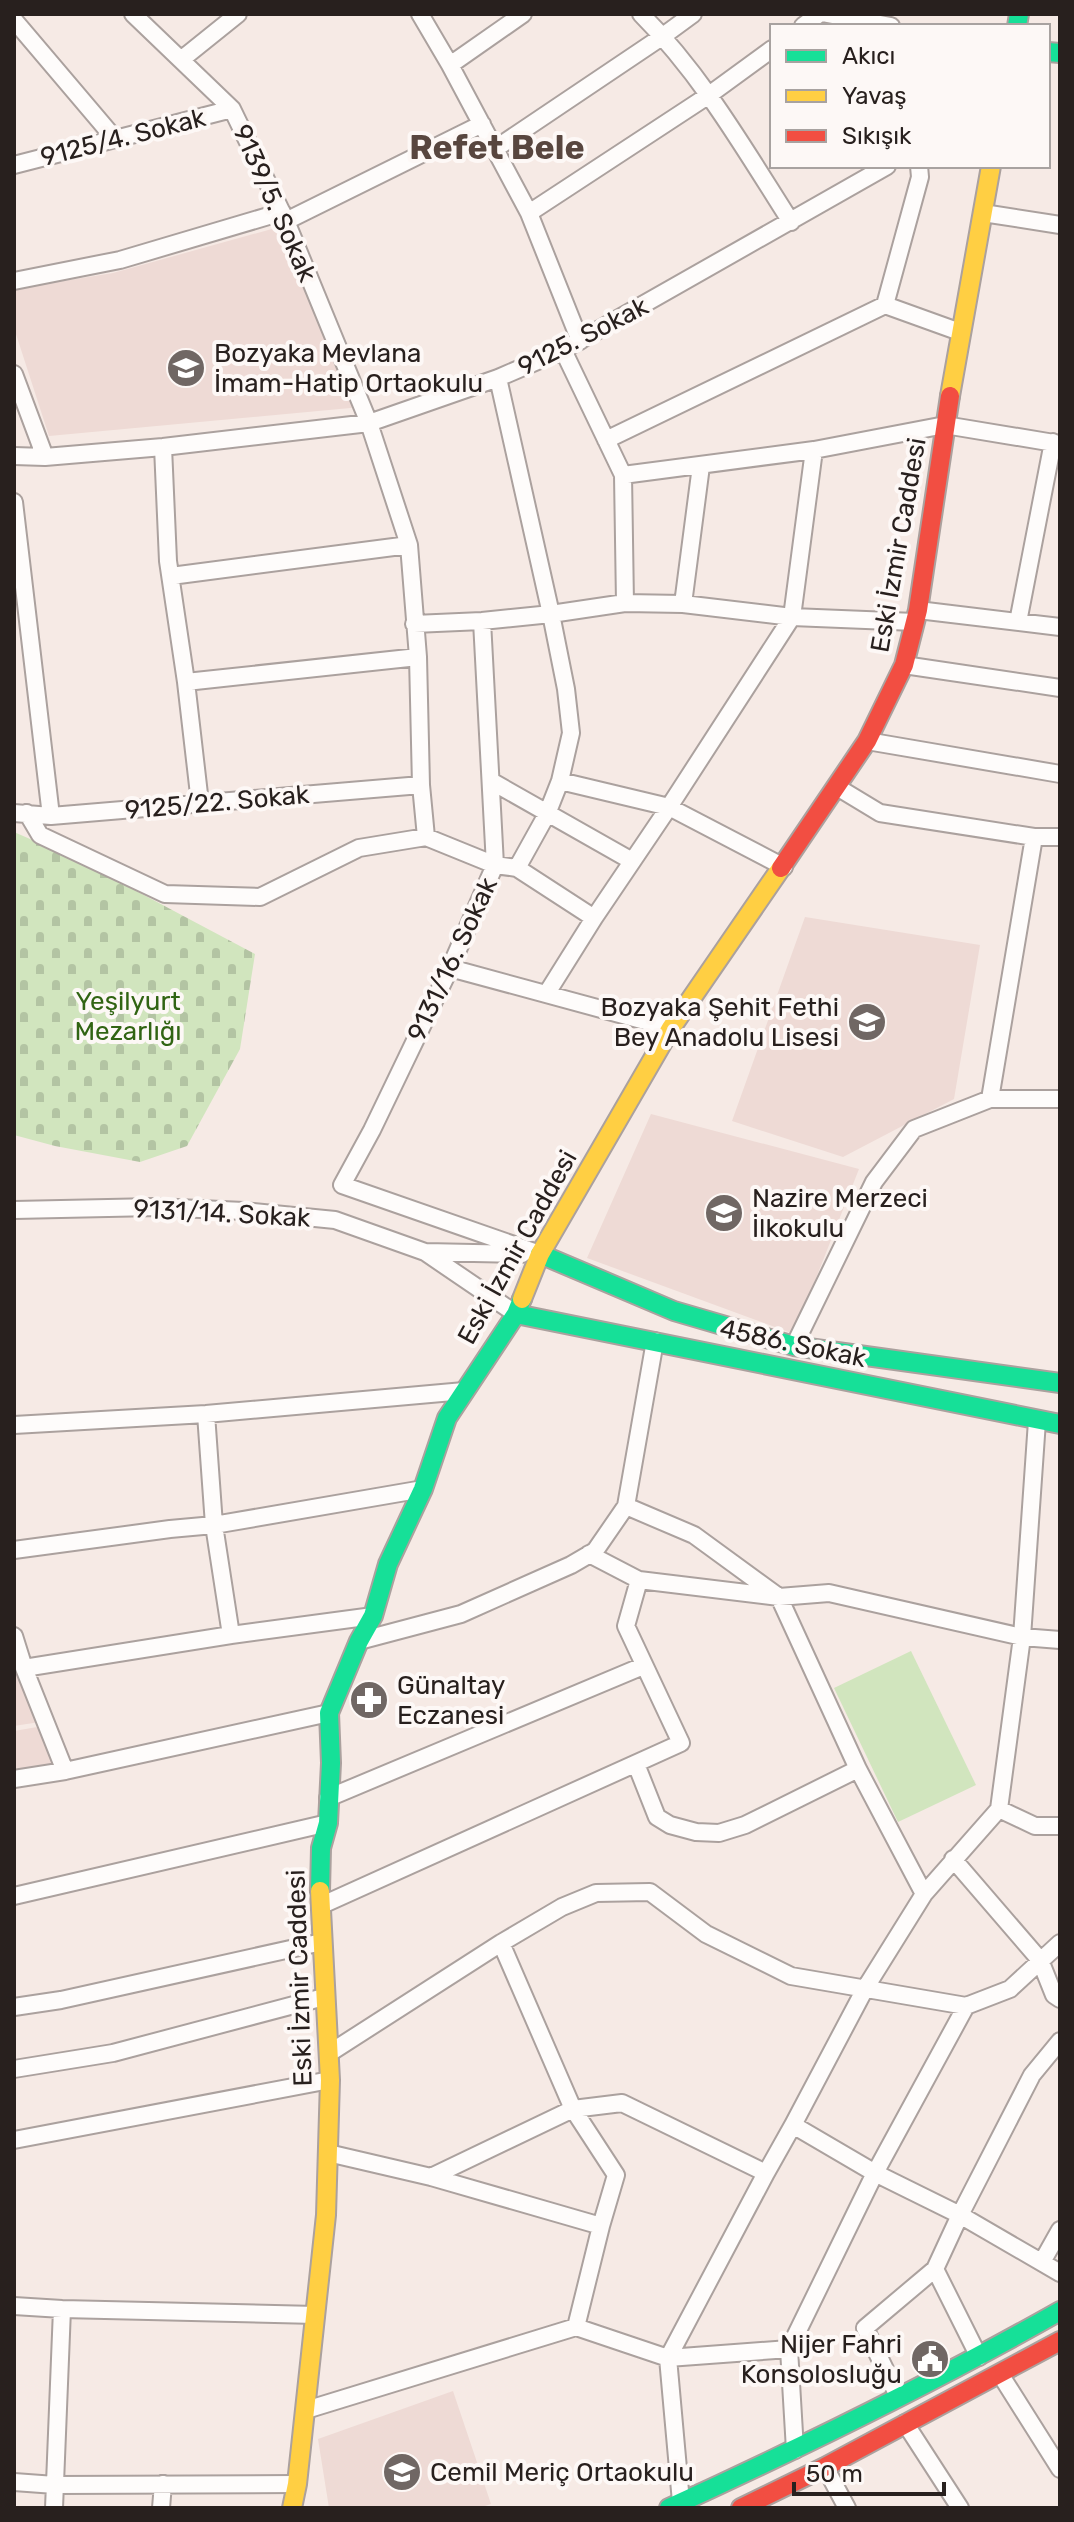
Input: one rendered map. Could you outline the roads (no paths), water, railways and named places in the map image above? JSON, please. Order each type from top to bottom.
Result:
[{"type":"main road","name":"Eski İzmir Caddesi","points":[[292,2508],[306,2410],[326,2215],[330,2080],[320,1906],[321,1848],[328,1823],[331,1763],[329,1713],[359,1641],[373,1616],[388,1564],[423,1489],[447,1418],[516,1314],[540,1254],[671,1028],[784,867],[867,741],[904,665],[916,616],[960,332],[991,168]]},
{"type":"main road","name":"4586. Sokak","points":[[540,1254],[674,1311],[794,1346],[1060,1383]]},
{"type":"main road","name":"4586. Sokak","points":[[516,1314],[1060,1424]]},
{"type":"main road","points":[[675,2505],[795,2450],[979,2357],[1060,2311]]},
{"type":"main road","points":[[741,2508],[825,2467],[1060,2341]]},
{"type":"street","name":"9139/5. Sokak","points":[[133,14],[232,109],[284,216],[369,423],[409,545],[418,657],[421,785],[426,837]]},
{"type":"street","points":[[182,59],[238,14]]},
{"type":"street","points":[[420,14],[529,213],[580,341]]},
{"type":"street","points":[[450,65],[523,14]]},
{"type":"street","points":[[641,14],[663,36],[709,95],[791,222]]},
{"type":"street","points":[[495,149],[693,14]]},
{"type":"street","points":[[827,14],[880,24]]},
{"type":"street","points":[[14,20],[115,139]]},
{"type":"street","points":[[529,213],[709,95],[770,50]]},
{"type":"street","name":"9125/4. Sokak","points":[[14,165],[232,109]]},
{"type":"street","points":[[14,281],[120,260],[284,216],[482,124]]},
{"type":"street","points":[[885,305],[920,177],[919,168]]},
{"type":"street","name":"9125. Sokak","points":[[14,456],[45,457],[163,447],[369,423],[498,378],[563,350],[791,222],[868,170]]},
{"type":"street","points":[[983,213],[1060,225]]},
{"type":"street","points":[[606,440],[885,305],[960,332]]},
{"type":"street","points":[[563,350],[623,475],[625,603]]},
{"type":"street","points":[[14,374],[45,457]]},
{"type":"street","points":[[498,378],[551,614],[571,733],[560,781],[547,814],[517,868]]},
{"type":"street","points":[[623,475],[814,450],[945,425],[1056,443],[1018,622]]},
{"type":"street","points":[[163,447],[171,576],[200,803]]},
{"type":"street","points":[[547,993],[792,617],[814,450]]},
{"type":"street","points":[[683,604],[701,466]]},
{"type":"street","points":[[14,502],[51,816]]},
{"type":"street","points":[[171,576],[409,545]]},
{"type":"street","points":[[414,624],[482,621],[625,603],[683,604],[792,617],[916,616],[1060,627]]},
{"type":"street","name":"9131/16. Sokak","points":[[482,621],[495,865],[450,968],[342,1185],[540,1254]]},
{"type":"street","points":[[186,682],[418,657]]},
{"type":"street","points":[[904,665],[1060,688]]},
{"type":"street","points":[[867,741],[1060,774]]},
{"type":"street","points":[[491,781],[632,861]]},
{"type":"street","points":[[560,781],[669,807],[784,867]]},
{"type":"street","name":"9125/22. Sokak","points":[[20,813],[51,816],[421,785]]},
{"type":"street","points":[[837,787],[880,813],[1034,837],[1060,837]]},
{"type":"street","points":[[20,813],[40,835],[165,894],[260,897],[359,848],[426,837],[495,865],[517,868],[594,918]]},
{"type":"street","points":[[990,1099],[1034,837]]},
{"type":"street","points":[[450,968],[671,1028]]},
{"type":"street","points":[[794,1346],[874,1182],[914,1129],[990,1099],[1060,1099]]},
{"type":"street","name":"9131/14. Sokak","points":[[14,1210],[155,1207],[335,1220],[425,1252],[516,1314]]},
{"type":"street","name":"9131/14. Sokak","points":[[425,1252],[540,1254]]},
{"type":"street","points":[[359,1641],[461,1614],[595,1551],[626,1506],[655,1341]]},
{"type":"street","points":[[14,1425],[206,1414],[464,1391]]},
{"type":"street","points":[[206,1414],[214,1525],[231,1635]]},
{"type":"street","points":[[675,2505],[668,2358],[866,1987],[924,1894],[999,1809],[1022,1637],[1037,1421]]},
{"type":"street","points":[[14,1550],[214,1525],[423,1489]]},
{"type":"street","points":[[626,1506],[694,1535],[779,1597],[858,1769],[924,1894]]},
{"type":"street","points":[[589,1554],[639,1580],[779,1597],[829,1593],[1022,1637],[1060,1640]]},
{"type":"street","points":[[320,1906],[681,1743],[626,1626],[639,1580]]},
{"type":"street","points":[[24,1668],[373,1616]]},
{"type":"street","points":[[14,1636],[65,1771]]},
{"type":"street","points":[[328,1798],[643,1666]]},
{"type":"street","points":[[14,1779],[65,1771],[329,1713]]},
{"type":"street","points":[[636,1764],[657,1817],[670,1825],[696,1832],[719,1833],[745,1825],[858,1769]]},
{"type":"street","points":[[999,1809],[1035,1826],[1060,1826]]},
{"type":"street","points":[[14,1896],[328,1823]]},
{"type":"street","points":[[953,1859],[1040,1960],[1054,1995],[1060,1999]]},
{"type":"street","points":[[328,2054],[501,1943],[562,1907],[596,1893],[650,1892],[706,1934],[791,1976],[966,2006],[1010,1989],[1060,1943]]},
{"type":"street","points":[[14,2007],[61,2000],[322,1942]]},
{"type":"street","points":[[501,1943],[573,2109],[616,2175],[576,2327]]},
{"type":"street","points":[[14,2069],[113,2053],[324,1997]]},
{"type":"street","points":[[795,2450],[789,2349],[875,2173],[966,2006]]},
{"type":"street","points":[[898,2396],[865,2328],[935,2269],[1032,2075],[1060,2041]]},
{"type":"street","points":[[14,2140],[330,2080]]},
{"type":"street","points":[[431,2177],[573,2109],[622,2103],[766,2173]]},
{"type":"street","points":[[793,2125],[1060,2273]]},
{"type":"street","points":[[328,2153],[431,2177],[601,2226]]},
{"type":"street","points":[[1042,2262],[1060,2230]]},
{"type":"street","points":[[935,2269],[979,2357]]},
{"type":"street","points":[[14,2306],[316,2315]]},
{"type":"street","points":[[54,2508],[62,2309]]},
{"type":"street","points":[[306,2410],[576,2327],[668,2358],[789,2349]]},
{"type":"street","points":[[1000,2374],[1060,2469]]},
{"type":"street","points":[[905,2423],[960,2508]]},
{"type":"street","points":[[825,2467],[847,2508]]},
{"type":"street","points":[[14,2482],[55,2485],[297,2484]]},
{"type":"street","points":[[161,2508],[163,2484]]},
{"type":"place","name":"Bozyaka Mevlana İmam-Hatip Ortaokulu","points":[[186,368]]},
{"type":"place","name":"Bozyaka Şehit Fethi Bey Anadolu Lisesi","points":[[867,1022]]},
{"type":"place","name":"Nazire Merzeci İlkokulu","points":[[724,1213]]},
{"type":"place","name":"Günaltay Eczanesi","points":[[369,1700]]},
{"type":"place","name":"Nijer Fahri Konsolosluğu","points":[[930,2359]]},
{"type":"place","name":"Cemil Meriç Ortaokulu","points":[[402,2472]]},
{"type":"district","name":"Refet Bele","points":[[497,147]]},
{"type":"park label","name":"Yeşilyurt Mezarlığı","points":[[128,1016]]}]
